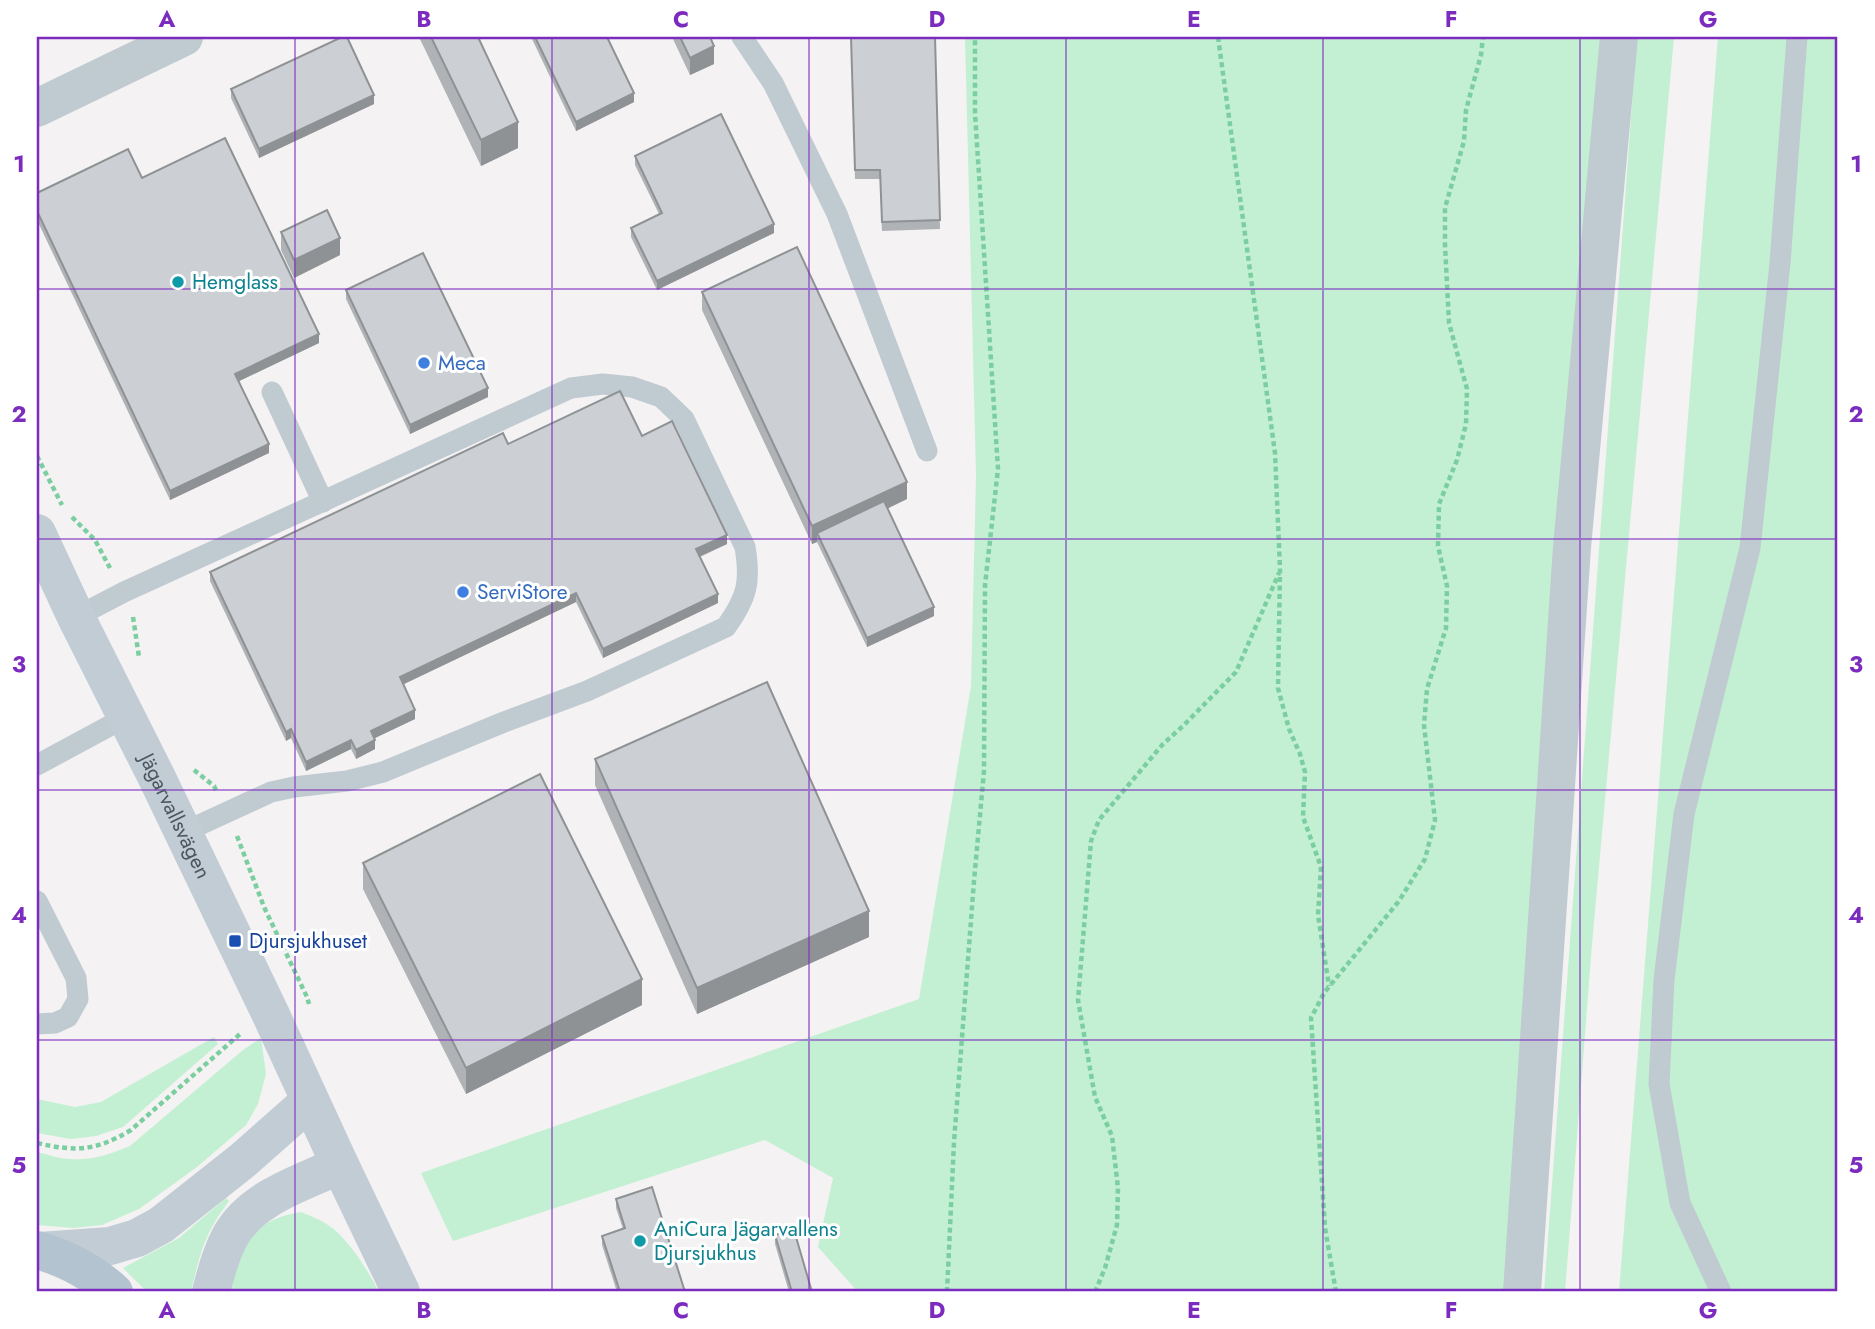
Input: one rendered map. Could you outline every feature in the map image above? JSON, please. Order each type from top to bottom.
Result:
[{"type":"main road","points":[[38,1250],[73,1263],[114,1292]]},
{"type":"street","points":[[37,108],[184,37]]},
{"type":"street","points":[[1522,1292],[1572,547],[1619,37]]},
{"type":"street","name":"Jägarvallsvägen","points":[[37,533],[271,1015],[401,1292]]},
{"type":"street","points":[[38,1250],[110,1246],[137,1238],[161,1225],[242,1161],[310,1101]]},
{"type":"street","points":[[211,1292],[222,1255],[243,1218],[277,1195],[340,1165]]},
{"type":"lane","points":[[742,37],[773,83],[837,214],[927,451]]},
{"type":"lane","points":[[1721,1292],[1680,1203],[1659,1084],[1664,980],[1684,814],[1749,548],[1780,263],[1797,37]]},
{"type":"lane","points":[[76,617],[124,592],[571,388],[603,384],[632,387],[661,397],[684,419],[746,547],[749,569],[747,588],[738,610],[726,627],[587,691],[383,772],[347,781],[271,792],[182,833]]},
{"type":"lane","points":[[272,393],[323,502]]},
{"type":"lane","points":[[37,765],[126,717]]},
{"type":"lane","points":[[37,901],[76,978],[78,999],[68,1017],[55,1023],[37,1024]]},
{"type":"path","points":[[947,1292],[955,1128],[984,771],[985,585],[998,469],[975,113],[975,37]]},
{"type":"path","points":[[1218,37],[1275,453],[1280,569],[1278,688],[1305,772],[1303,817],[1321,867],[1318,915],[1329,986]]},
{"type":"path","points":[[1336,1292],[1325,1228],[1311,1018],[1329,986],[1399,901],[1425,859],[1435,820],[1424,725],[1427,689],[1446,628],[1447,586],[1438,546],[1439,504],[1457,460],[1466,424],[1467,389],[1449,323],[1445,208],[1464,141],[1465,110],[1481,55],[1483,37]]},
{"type":"path","points":[[1095,1292],[1117,1225],[1118,1188],[1112,1136],[1095,1097],[1078,1000],[1091,841],[1100,820],[1163,744],[1236,672],[1280,569]]},
{"type":"path","points":[[37,1143],[64,1149],[85,1149],[113,1141],[131,1130],[249,1026],[307,997]]},
{"type":"green space","points":[[965,37],[1610,37],[1504,1292],[858,1292],[818,1247],[833,1178],[765,1140],[453,1241],[421,1173],[919,999],[971,686],[976,475]]},
{"type":"green space","points":[[1637,37],[1674,37],[1592,944],[1565,1292],[1544,1292]]},
{"type":"green space","points":[[1718,37],[1838,37],[1838,1292],[1619,1292]]},
{"type":"green space","points":[[214,1037],[218,1044],[123,1127],[96,1136],[71,1139],[37,1133],[37,1099],[75,1107],[101,1102]]},
{"type":"green space","points":[[261,1038],[266,1074],[258,1104],[246,1125],[197,1167],[139,1209],[102,1225],[73,1228],[37,1225],[37,1152],[62,1158],[86,1159],[130,1146],[243,1050]]},
{"type":"green space","points":[[226,1198],[229,1201],[204,1245],[191,1292],[147,1292],[123,1268],[179,1238]]},
{"type":"green space","points":[[301,1212],[328,1225],[343,1238],[379,1292],[231,1292],[238,1259],[257,1230],[273,1220]]},
{"type":"building","points":[[347,37],[374,95],[259,149],[231,89]]},
{"type":"building","points":[[431,37],[478,37],[518,122],[481,140]]},
{"type":"building","points":[[535,37],[607,37],[634,93],[576,122]]},
{"type":"building","points":[[680,37],[710,37],[714,46],[690,58]]},
{"type":"building","points":[[851,37],[935,37],[940,220],[882,222],[880,170],[855,170]]},
{"type":"building","points":[[721,114],[774,224],[657,281],[631,228],[662,213],[635,156]]},
{"type":"building","name":"Hemglass","points":[[225,138],[319,334],[235,374],[269,444],[170,491],[37,211],[37,193],[128,149],[142,178]]},
{"type":"building","points":[[327,210],[340,238],[294,260],[281,232]]},
{"type":"building","points":[[797,247],[907,482],[812,526],[702,292]]},
{"type":"building","name":"Meca","points":[[423,253],[488,388],[410,425],[346,290]]},
{"type":"building","name":"ServiStore","points":[[620,391],[642,436],[672,421],[727,535],[696,549],[718,594],[603,649],[576,593],[400,677],[415,710],[371,731],[375,740],[356,750],[351,740],[306,762],[291,729],[286,732],[210,572],[503,433],[508,444]]},
{"type":"building","points":[[884,501],[934,607],[867,638],[817,533]]},
{"type":"building","points":[[767,682],[869,911],[697,988],[595,759]]},
{"type":"building","points":[[540,774],[642,979],[466,1068],[363,863]]},
{"type":"building","name":"AniCura Jägarvallens Djursjukhus","points":[[652,1187],[685,1292],[620,1292],[602,1236],[625,1228],[616,1199]]},
{"type":"building","name":"AniCura Jägarvallens Djursjukhus","points":[[794,1230],[812,1292],[792,1292],[775,1235]]},
{"type":"place","name":"Hemglass","points":[[178,282]]},
{"type":"place","name":"Meca","points":[[424,363]]},
{"type":"place","name":"ServiStore","points":[[463,592]]},
{"type":"place","name":"Djursjukhuset","points":[[235,941]]},
{"type":"place","name":"AniCura Jägarvallens Djursjukhus","points":[[640,1241]]}]
